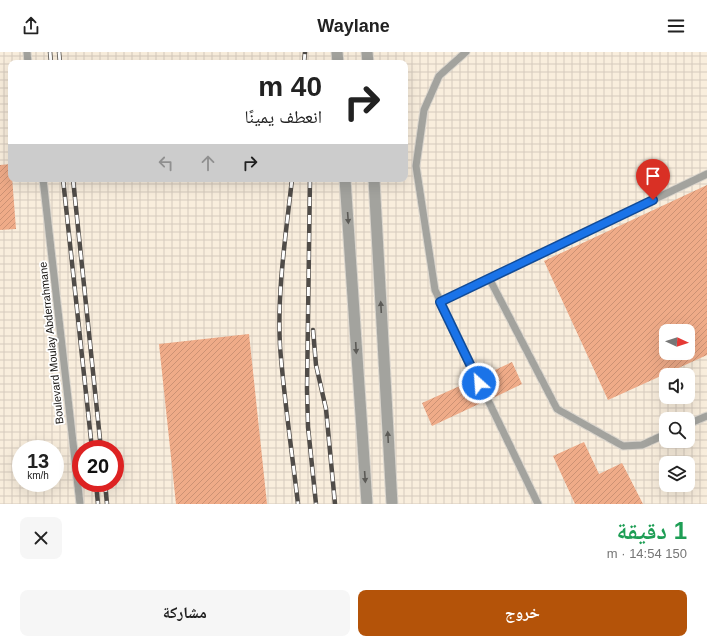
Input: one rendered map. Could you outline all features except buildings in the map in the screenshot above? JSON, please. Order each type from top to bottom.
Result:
[{"type":"street","points":[[345,182],[367,504]]},
{"type":"street","points":[[374,182],[392,504]]},
{"type":"lane","points":[[466,52],[439,76],[424,110],[416,166],[435,290],[538,504]]},
{"type":"lane","points":[[440,302],[707,174]]},
{"type":"lane","name":"Boulevard Moulay Abderrahmane","points":[[42,182],[80,504]]},
{"type":"lane","points":[[489,278],[557,409],[623,446],[642,445],[659,437]]},
{"type":"lane","points":[[695,421],[707,416]]},
{"type":"shaded area","points":[[0,52],[707,52],[707,504],[0,504]]},
{"type":"railway","points":[[50,52],[51,60]]},
{"type":"railway","points":[[59,52],[60,60]]},
{"type":"railway","points":[[304,60],[305,52]]},
{"type":"railway","points":[[63,182],[91,440]]},
{"type":"railway","points":[[73,182],[100,440]]},
{"type":"railway","points":[[292,182],[283,262],[279,325],[284,386],[298,504]]},
{"type":"railway","points":[[310,182],[307,389],[308,427],[316,504]]},
{"type":"railway","points":[[313,330],[316,365],[326,409],[335,504]]},
{"type":"railway","points":[[97,492],[98,504]]},
{"type":"railway","points":[[106,492],[107,504]]},
{"type":"route","points":[[479,383],[440,302],[653,200]]}]
